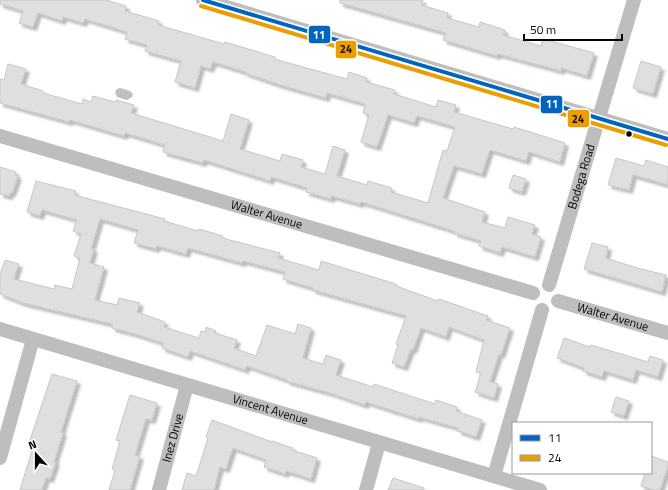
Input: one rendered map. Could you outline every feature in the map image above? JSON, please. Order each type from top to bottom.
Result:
[{"type":"street","points":[[203,0],[668,139]]},
{"type":"street","name":"Bodega Road","points":[[549,285],[634,0]]},
{"type":"street","name":"Walter Avenue","points":[[0,136],[533,293]]},
{"type":"street","points":[[549,285],[557,291],[558,301],[552,308],[542,310],[534,303],[533,293],[540,286],[549,285]]},
{"type":"street","name":"Walter Avenue","points":[[558,301],[668,333]]},
{"type":"street","points":[[494,476],[542,310]]},
{"type":"street","name":"Vincent Avenue","points":[[0,329],[540,490]]},
{"type":"street","points":[[0,458],[33,339]]},
{"type":"street","name":"Inez Drive","points":[[159,490],[187,385]]},
{"type":"street","points":[[366,490],[379,443]]},
{"type":"shaded area","points":[[120,88],[130,91],[133,94],[132,97],[127,100],[117,97],[115,92]]},
{"type":"building","points":[[0,0],[106,0],[126,6],[125,11],[159,21],[158,25],[224,44],[225,42],[275,57],[274,59],[347,79],[349,72],[367,78],[366,82],[395,90],[394,94],[436,107],[438,100],[456,105],[454,112],[513,129],[514,127],[565,143],[560,162],[529,152],[526,161],[490,150],[482,174],[454,166],[443,198],[485,212],[482,222],[505,228],[508,217],[535,225],[532,234],[541,237],[535,257],[502,247],[500,253],[479,246],[481,241],[454,233],[454,231],[361,202],[360,204],[332,196],[331,199],[306,192],[307,188],[271,177],[270,181],[204,160],[203,163],[163,152],[165,145],[125,133],[124,136],[70,120],[69,122],[0,103],[0,79],[4,80],[8,64],[26,69],[21,84],[43,91],[43,93],[82,104],[83,99],[91,102],[93,96],[115,102],[116,100],[134,105],[131,113],[223,141],[231,114],[249,120],[240,149],[280,161],[282,154],[303,160],[301,167],[325,174],[333,146],[345,150],[337,176],[367,185],[368,181],[392,188],[391,192],[428,203],[443,150],[447,151],[455,127],[417,116],[414,123],[388,115],[377,147],[361,142],[369,115],[363,113],[365,104],[327,93],[326,98],[280,85],[213,62],[210,69],[201,66],[195,88],[175,82],[181,61],[145,51],[147,45],[125,39],[127,32],[85,19],[83,23],[63,17],[62,21],[38,13],[33,27],[19,23],[23,11],[0,4]]},
{"type":"building","points":[[340,0],[423,0],[421,5],[448,13],[447,18],[479,27],[480,22],[505,30],[503,35],[541,46],[543,39],[594,53],[587,76],[561,68],[561,71],[498,54],[497,56],[443,40],[446,33],[340,3]]},
{"type":"building","points":[[641,61],[661,67],[653,94],[633,88]]},
{"type":"building","points":[[616,158],[644,166],[646,160],[668,167],[668,185],[633,175],[629,190],[608,185]]},
{"type":"building","points":[[0,167],[16,172],[15,175],[18,176],[12,193],[10,193],[9,196],[0,194]]},
{"type":"building","points":[[513,175],[526,179],[522,192],[509,188]]},
{"type":"building","points":[[36,181],[76,191],[74,195],[165,219],[164,221],[198,231],[199,229],[223,236],[222,238],[280,253],[278,258],[319,270],[321,261],[396,284],[396,286],[438,301],[439,299],[488,316],[486,320],[510,328],[501,355],[499,354],[490,382],[498,384],[494,398],[475,392],[481,373],[476,372],[484,340],[449,327],[446,337],[421,328],[413,350],[411,349],[404,367],[392,363],[398,345],[396,344],[406,316],[313,290],[313,288],[283,279],[285,272],[243,261],[242,263],[188,248],[186,254],[157,246],[156,249],[134,243],[138,230],[100,219],[91,249],[94,249],[90,263],[104,267],[95,300],[117,305],[119,298],[140,303],[137,312],[165,322],[164,327],[199,338],[201,331],[205,332],[206,327],[216,331],[215,333],[237,340],[234,348],[256,356],[267,325],[295,334],[298,324],[311,328],[303,358],[323,364],[326,355],[341,360],[336,375],[373,387],[374,384],[435,404],[436,400],[457,407],[456,411],[482,420],[476,437],[458,431],[458,428],[419,417],[419,419],[366,402],[365,405],[330,393],[286,381],[287,380],[247,366],[245,370],[190,351],[188,357],[162,348],[163,343],[112,328],[112,324],[23,303],[0,294],[0,274],[5,260],[19,264],[14,279],[54,289],[55,285],[72,289],[80,258],[74,256],[81,234],[73,231],[77,220],[42,210],[40,216],[27,212]]},
{"type":"building","points":[[592,243],[608,247],[606,258],[666,275],[662,292],[584,269]]},
{"type":"building","points":[[564,338],[590,347],[591,345],[648,362],[650,356],[663,360],[658,377],[636,370],[633,380],[604,371],[602,377],[583,371],[584,368],[557,358]]},
{"type":"building","points":[[52,374],[77,381],[61,432],[63,433],[54,462],[56,462],[50,479],[46,478],[42,490],[20,490],[33,447],[28,446]]},
{"type":"building","points":[[130,395],[157,403],[152,420],[146,419],[135,455],[140,456],[130,490],[109,490],[115,470],[112,469],[120,441],[116,440]]},
{"type":"building","points":[[616,397],[629,401],[624,416],[611,412]]},
{"type":"building","points":[[212,420],[293,448],[292,450],[317,458],[311,479],[286,471],[285,474],[264,467],[266,460],[233,448],[226,469],[220,467],[214,490],[182,490],[187,473],[196,476]]},
{"type":"building","points":[[652,456],[668,462],[660,490],[654,490],[641,486],[645,474],[652,474]]},
{"type":"building","points":[[393,478],[424,488],[423,490],[388,490]]},
{"type":"transit line","name":"11","points":[[203,0],[668,139]]},
{"type":"transit line","name":"24","points":[[201,6],[666,145]]}]
